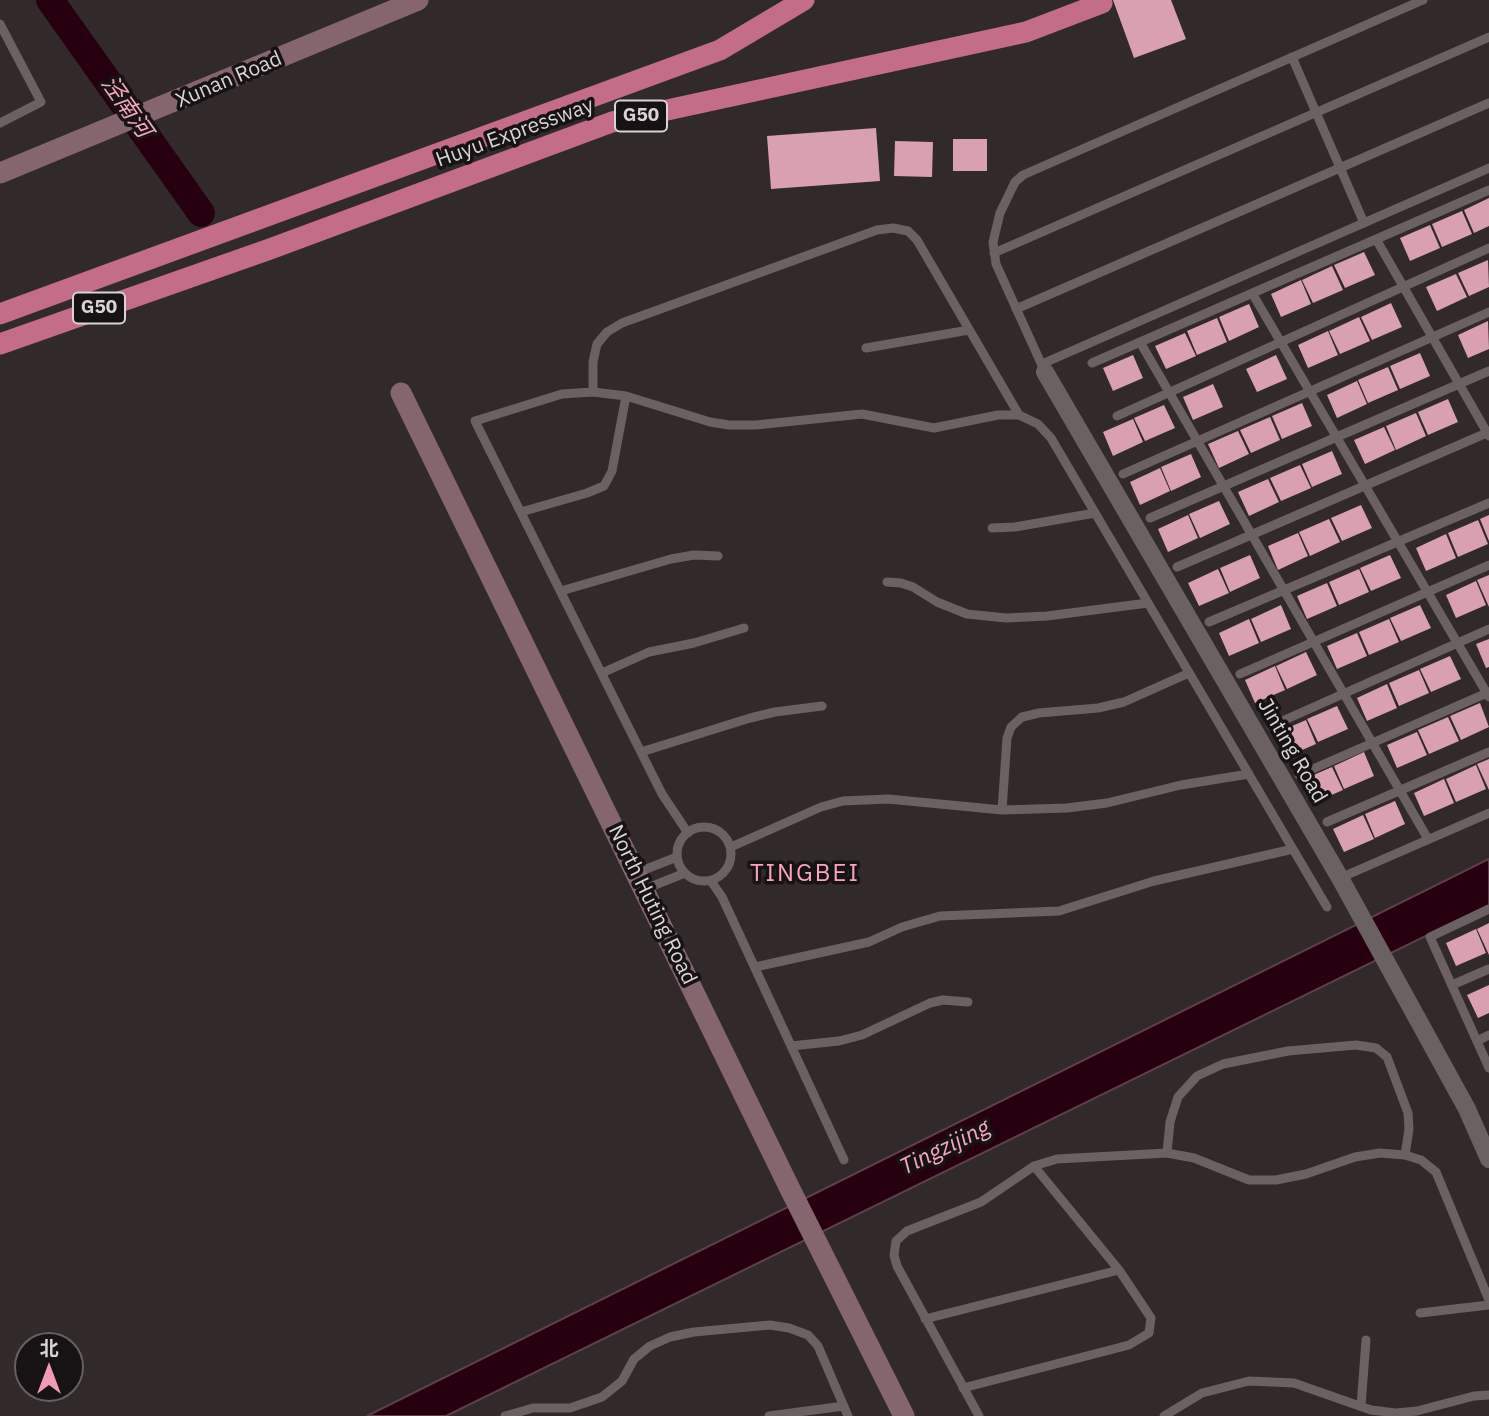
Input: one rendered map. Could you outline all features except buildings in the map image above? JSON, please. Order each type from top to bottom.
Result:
[{"type":"highway","name":"Huyu Expressway","points":[[0,314],[720,50],[804,0]]},
{"type":"highway","name":"Huyu Expressway","points":[[0,346],[612,122],[1026,32],[1102,3]]},
{"type":"street","name":"Xunan Road","points":[[0,173],[418,0]]},
{"type":"street","name":"Jinting Road","points":[[1044,368],[1340,878],[1467,1109],[1489,1159]]},
{"type":"street","name":"North Huting Road","points":[[401,393],[791,1191],[904,1416]]},
{"type":"lane","points":[[1423,0],[1023,175],[1014,182],[1000,214],[993,242],[996,264],[1044,368],[1489,168]]},
{"type":"lane","points":[[0,24],[41,102],[0,122]]},
{"type":"lane","points":[[994,253],[1489,37]]},
{"type":"lane","points":[[1292,57],[1364,223]]},
{"type":"lane","points":[[1016,309],[1489,103]]},
{"type":"lane","points":[[1092,363],[1489,190]]},
{"type":"lane","points":[[593,392],[593,362],[597,344],[607,332],[622,323],[877,230],[893,228],[908,231],[917,240],[1018,415]]},
{"type":"lane","points":[[1177,567],[1488,433],[1376,239]]},
{"type":"lane","points":[[1117,416],[1489,248]]},
{"type":"lane","points":[[1252,293],[1488,694],[1299,775]]},
{"type":"lane","points":[[1123,474],[1489,312]]},
{"type":"lane","points":[[866,348],[969,330]]},
{"type":"lane","points":[[1140,342],[1428,839]]},
{"type":"lane","points":[[1150,517],[1489,371]]},
{"type":"lane","points":[[688,833],[662,794],[475,421],[562,394],[593,392],[626,396],[710,422],[729,425],[756,425],[862,414],[934,428],[998,415],[1018,415],[1038,424],[1051,438],[1327,907]]},
{"type":"lane","points":[[521,512],[604,486],[612,471],[626,396]]},
{"type":"lane","points":[[1209,622],[1489,503]]},
{"type":"lane","points":[[992,528],[1015,527],[1095,513]]},
{"type":"lane","points":[[561,591],[671,559],[695,555],[718,556]]},
{"type":"lane","points":[[1240,674],[1489,565]]},
{"type":"lane","points":[[887,582],[913,587],[937,602],[967,614],[1006,618],[1047,616],[1148,603]]},
{"type":"lane","points":[[602,673],[649,652],[694,643],[744,628]]},
{"type":"lane","points":[[1271,726],[1489,629]]},
{"type":"lane","points":[[1002,810],[1007,738],[1011,727],[1022,717],[1098,708],[1124,702],[1189,673]]},
{"type":"lane","points":[[641,752],[775,712],[822,706]]},
{"type":"lane","points":[[1327,822],[1489,752]]},
{"type":"lane","points":[[731,847],[821,807],[843,801],[888,799],[1002,810],[1067,808],[1107,803],[1181,785],[1249,774]]},
{"type":"lane","points":[[1340,878],[1489,813]]},
{"type":"lane","points":[[696,828],[713,828],[721,833],[731,847],[732,855],[726,871],[711,881],[693,879],[685,873],[677,857],[681,839],[696,828]]},
{"type":"lane","points":[[755,967],[869,942],[902,927],[940,916],[1059,911],[1154,881],[1293,849]]},
{"type":"lane","points":[[641,881],[677,857]]},
{"type":"lane","points":[[641,881],[685,873]]},
{"type":"lane","points":[[711,881],[722,897],[844,1160]]},
{"type":"lane","points":[[1489,909],[1430,937],[1489,1068]]},
{"type":"lane","points":[[1452,985],[1489,969]]},
{"type":"lane","points":[[791,1046],[862,1035],[930,1003],[943,1000],[968,1002]]},
{"type":"lane","points":[[1477,1041],[1489,1035]]},
{"type":"lane","points":[[1167,1153],[1170,1122],[1178,1097],[1196,1076],[1223,1064],[1275,1054],[1356,1045],[1376,1048],[1387,1056],[1408,1113],[1409,1129],[1405,1155]]},
{"type":"lane","points":[[979,1416],[897,1265],[894,1255],[896,1241],[906,1231],[981,1202],[1034,1166],[1057,1159],[1167,1153],[1195,1158],[1249,1180],[1276,1180],[1296,1176],[1355,1157],[1380,1153],[1405,1155],[1421,1160],[1436,1172],[1489,1300]]},
{"type":"lane","points":[[963,1388],[1129,1345],[1149,1333],[1151,1318],[1119,1270],[1034,1166]]},
{"type":"lane","points":[[925,1319],[1119,1270]]},
{"type":"lane","points":[[1419,1314],[1489,1305]]},
{"type":"lane","points":[[505,1416],[533,1408],[570,1408],[602,1397],[622,1381],[634,1359],[650,1346],[670,1337],[694,1332],[770,1325],[789,1328],[808,1335],[813,1340],[848,1416]]},
{"type":"lane","points":[[1362,1406],[1366,1340]]},
{"type":"lane","points":[[1164,1416],[1202,1393],[1248,1381],[1294,1382],[1362,1406],[1395,1413],[1418,1411],[1474,1396],[1489,1395]]},
{"type":"lane","points":[[769,1416],[844,1406]]},
{"type":"water","name":"Tingzijing","points":[[1489,859],[1489,905],[446,1416],[367,1416]]},
{"type":"waterway","name":"泾南河","points":[[50,0],[201,213]]},
{"type":"district","name":"TINGBEI","points":[[805,874]]}]
